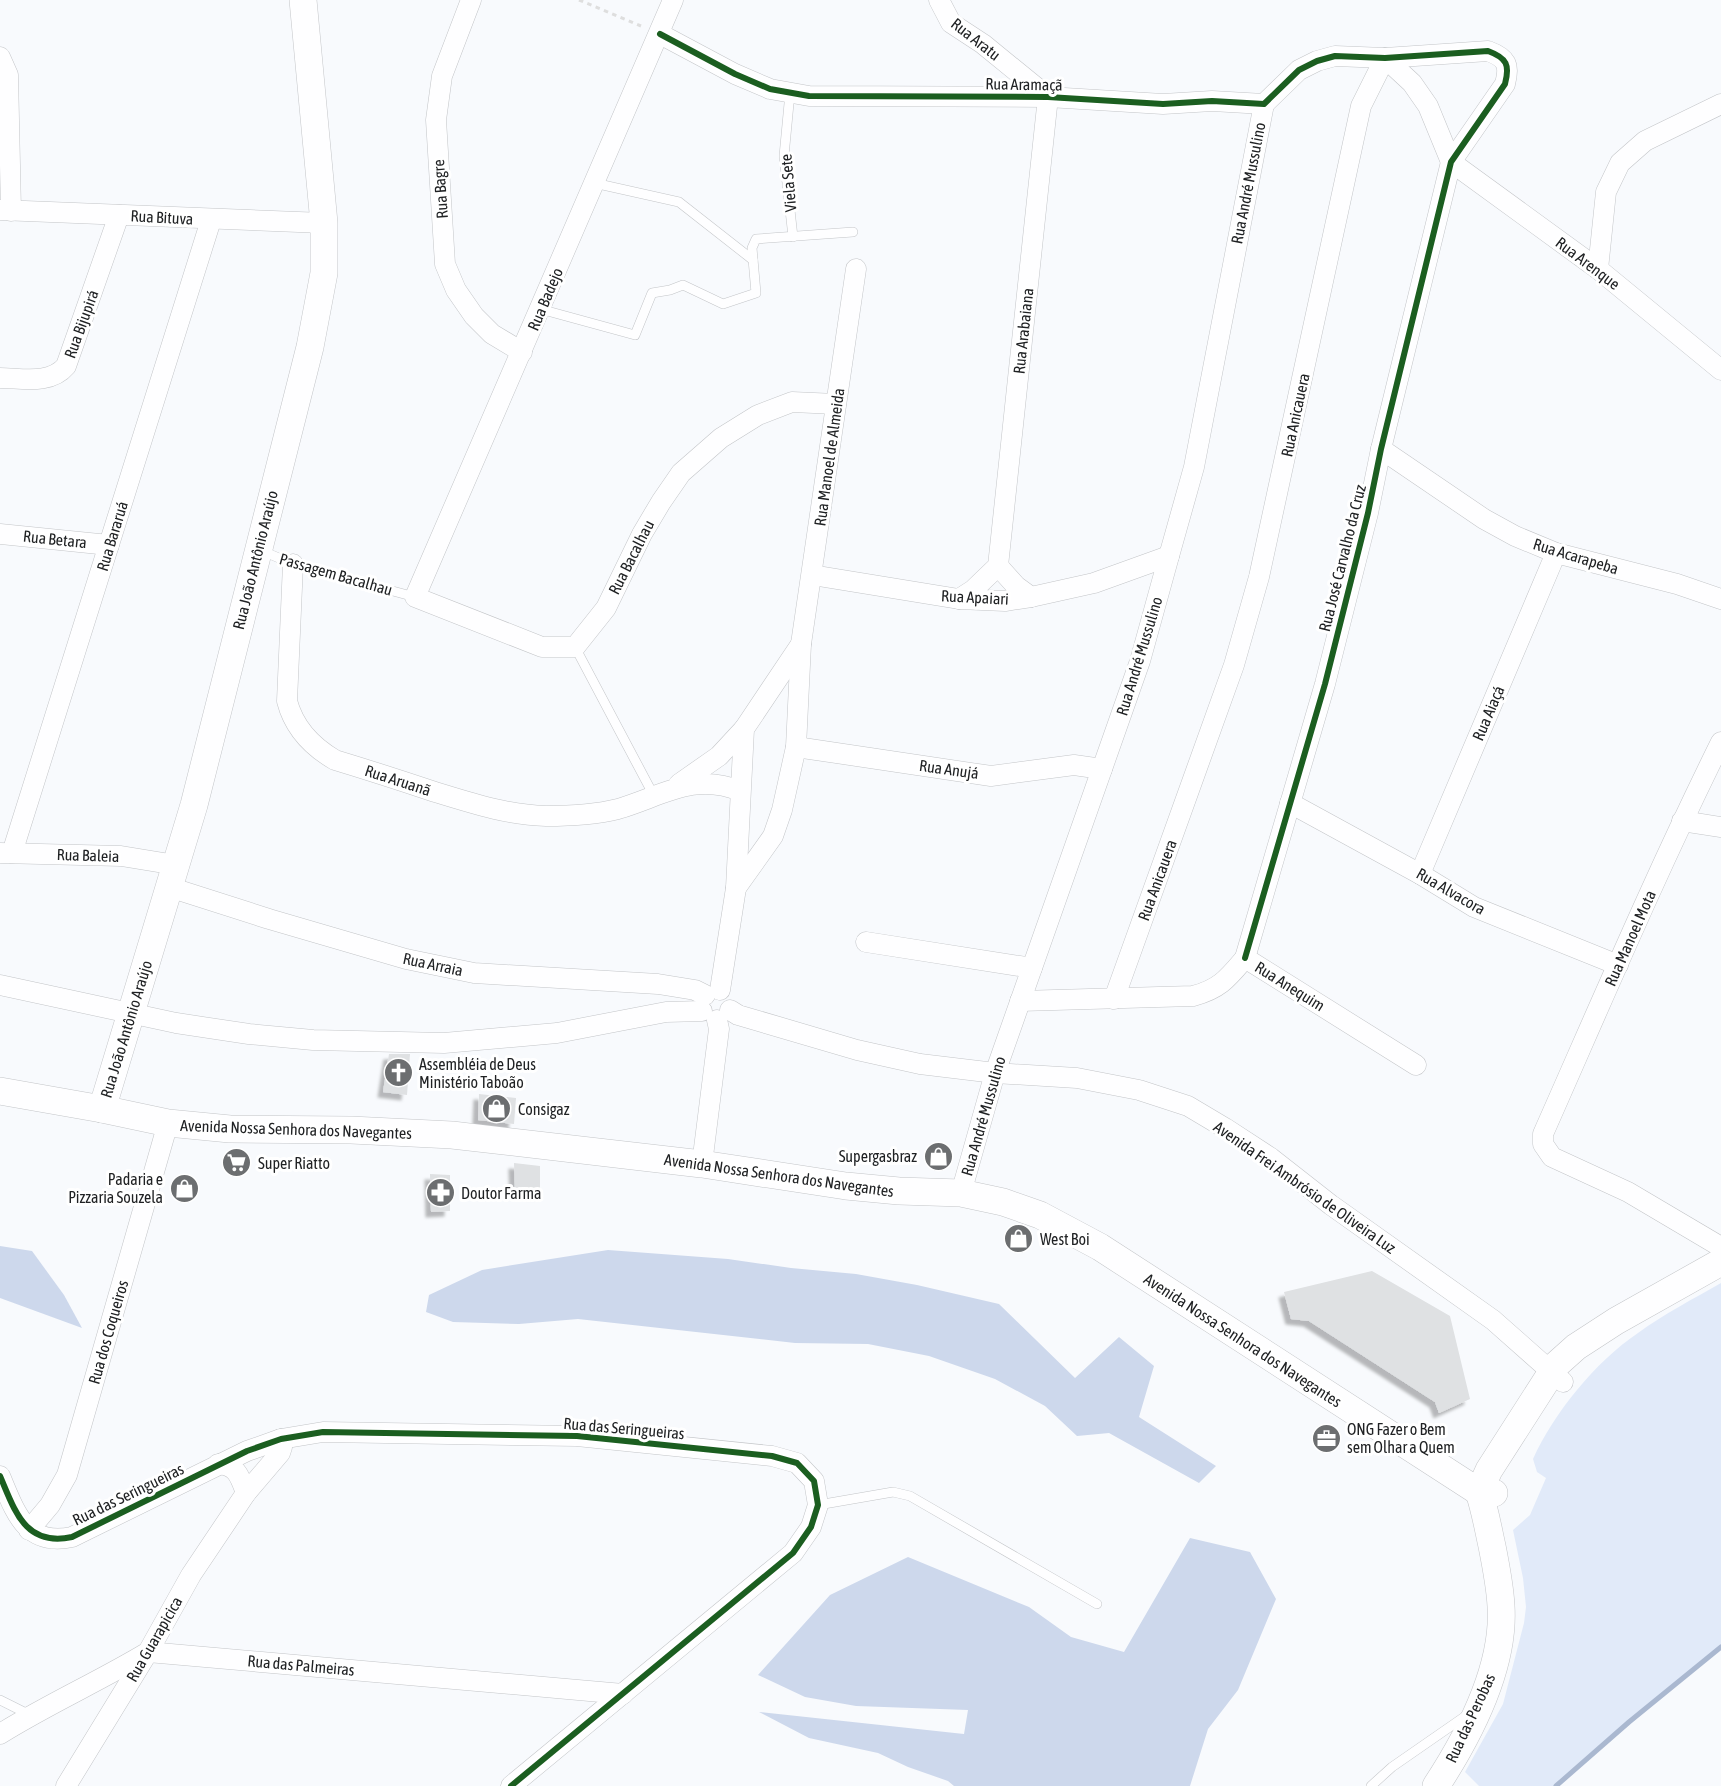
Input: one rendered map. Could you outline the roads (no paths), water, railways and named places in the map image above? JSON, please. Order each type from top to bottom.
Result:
[{"type":"main road","name":"Rua João Antônio Araújo","points":[[102,1109],[194,805],[310,347],[324,273],[324,223],[303,0]]},
{"type":"main road","name":"Avenida Nossa Senhora dos Navegantes","points":[[0,1091],[168,1123],[230,1129],[351,1130],[452,1135],[702,1164],[846,1186],[961,1193],[1003,1202],[1040,1215],[1100,1248],[1486,1497]]},
{"type":"main road","points":[[1486,1497],[1548,1402],[1557,1376],[1576,1347],[1616,1321],[1721,1262]]},
{"type":"main road","points":[[1557,1376],[1621,1334],[1721,1280]]},
{"type":"main road","name":"Rua das Perobas","points":[[1436,1786],[1455,1756],[1479,1707],[1494,1667],[1502,1608],[1486,1497]]},
{"type":"street","name":"Rua Bagre","points":[[471,0],[442,76],[436,120],[446,264],[456,290],[474,316],[492,334],[522,352]]},
{"type":"street","name":"Rua Badejo","points":[[415,597],[673,0]]},
{"type":"street","name":"Rua Aratu","points":[[939,0],[951,23],[983,44],[1048,97]]},
{"type":"street","name":"Rua Aramaçã","points":[[660,34],[735,74],[770,89],[809,96],[1048,97],[1163,104],[1212,101],[1264,104]]},
{"type":"street","points":[[1264,104],[1299,70],[1317,61],[1335,56],[1385,58],[1488,51],[1499,55],[1506,62],[1508,71],[1505,84],[1451,162]]},
{"type":"street","points":[[0,57],[8,75],[5,211]]},
{"type":"street","points":[[1385,58],[1412,83],[1428,106],[1451,162]]},
{"type":"street","name":"Rua Anicauera","points":[[1114,999],[1234,665],[1259,577],[1361,106],[1385,58]]},
{"type":"street","name":"Rua Arabaiana","points":[[998,566],[1048,97]]},
{"type":"street","name":"Rua André Mussulino","points":[[961,1193],[995,1073],[1140,661],[1194,466],[1264,104]]},
{"type":"street","points":[[1598,269],[1606,192],[1620,163],[1645,141],[1721,104]]},
{"type":"street","name":"Rua Arenque","points":[[1451,162],[1598,269],[1721,370]]},
{"type":"street","name":"Rua José Carvalho da Cruz","points":[[1245,958],[1325,684],[1451,162]]},
{"type":"street","name":"Rua Bituva","points":[[5,211],[324,223]]},
{"type":"street","name":"Rua Bijupirá","points":[[0,378],[41,379],[61,372],[66,366],[119,215]]},
{"type":"street","name":"Rua Bararuá","points":[[6,853],[110,545],[211,220]]},
{"type":"street","name":"Rua Manoel de Almeida","points":[[736,888],[773,836],[782,810],[796,747],[801,645],[856,269]]},
{"type":"street","name":"Rua Bacalhau","points":[[575,647],[606,608],[642,534],[681,473],[721,438],[758,415],[792,402],[836,404]]},
{"type":"street","name":"Rua Acarapeba","points":[[1381,449],[1484,519],[1515,536],[1556,552],[1677,584],[1721,599]]},
{"type":"street","name":"Rua Betara","points":[[0,534],[51,537],[110,545]]},
{"type":"street","name":"Rua Aiaçá","points":[[1420,873],[1556,552]]},
{"type":"street","name":"Rua Apaiari","points":[[812,575],[959,599],[1005,601],[1094,583],[1169,556]]},
{"type":"street","name":"Rua Aruanã","points":[[293,564],[286,701],[291,716],[302,733],[317,749],[335,760],[492,810],[543,816],[586,815],[617,809],[663,793],[712,783],[740,791]]},
{"type":"street","points":[[959,599],[974,590],[998,566],[1016,586],[1032,597]]},
{"type":"street","points":[[415,597],[542,647],[575,647]]},
{"type":"street","name":"Rua Manoel de Almeida","points":[[702,1164],[719,1029],[715,1005],[736,888],[744,729],[801,645]]},
{"type":"street","name":"Rua Aruanã","points":[[663,793],[719,756],[744,729]]},
{"type":"street","name":"Rua Manoel Mota","points":[[1721,742],[1682,821],[1543,1134],[1543,1144],[1552,1157],[1628,1191],[1721,1247]]},
{"type":"street","name":"Rua Anujá","points":[[796,747],[992,776],[1074,765],[1102,769]]},
{"type":"street","name":"Rua Alvacora","points":[[1290,803],[1420,873],[1474,907],[1618,965]]},
{"type":"street","points":[[1682,821],[1721,827]]},
{"type":"street","name":"Rua Baleia","points":[[6,853],[121,856],[172,876]]},
{"type":"street","name":"Rua Arraia","points":[[172,876],[269,919],[395,955],[474,973],[667,985],[695,990],[715,1005]]},
{"type":"street","points":[[866,942],[1032,968]]},
{"type":"street","name":"Rua Anequim","points":[[1020,1001],[1193,996],[1208,992],[1223,984],[1245,958],[1416,1065]]},
{"type":"street","name":"Avenida Frei Ambrósio de Oliveira Luz","points":[[0,985],[176,1023],[249,1034],[302,1039],[444,1043],[557,1033],[715,1005],[738,1015],[857,1050],[920,1064],[995,1073],[1077,1078],[1139,1090],[1188,1106],[1270,1158],[1331,1205],[1492,1320],[1557,1376]]},
{"type":"street","name":"Rua dos Coqueiros","points":[[29,1530],[50,1505],[67,1475],[168,1123]]},
{"type":"street","name":"Rua das Seringueiras","points":[[29,1530],[55,1540],[72,1537],[219,1464],[282,1439],[323,1432],[577,1436],[772,1455],[797,1463],[814,1481],[818,1505]]},
{"type":"street","name":"Rua Guarapicica","points":[[66,1786],[148,1652],[191,1575],[246,1493],[280,1453],[282,1439]]},
{"type":"street","points":[[219,1464],[228,1464],[235,1469],[246,1493]]},
{"type":"street","points":[[0,1476],[17,1515],[29,1530]]},
{"type":"street","points":[[511,1786],[793,1553],[812,1527],[818,1505]]},
{"type":"street","points":[[0,1734],[30,1715],[105,1677],[148,1652]]},
{"type":"street","name":"Rua das Palmeiras","points":[[148,1652],[623,1694]]},
{"type":"lane","name":"Viela Sete","points":[[790,93],[784,156],[793,237]]},
{"type":"lane","points":[[594,183],[679,202],[753,260]]},
{"type":"lane","points":[[540,309],[635,335],[652,293],[683,285],[723,304],[756,293],[752,248],[756,239],[853,232]]},
{"type":"lane","name":"Passagem Bacalhau","points":[[257,549],[293,564],[415,597]]},
{"type":"lane","points":[[575,647],[663,793]]},
{"type":"lane","points":[[818,1505],[893,1492],[910,1496],[1097,1604]]},
{"type":"lane","points":[[0,1700],[30,1715]]},
{"type":"lane","points":[[1371,1786],[1392,1767],[1479,1707]]},
{"type":"waterway","points":[[1556,1786],[1629,1722],[1721,1647]]},
{"type":"place","name":"Assembléia de Deus Ministério Taboão","points":[[398,1073]]},
{"type":"place","name":"Consigaz","points":[[497,1109]]},
{"type":"place","name":"Supergasbraz","points":[[938,1156]]},
{"type":"place","name":"Super Riatto","points":[[237,1163]]},
{"type":"place","name":"Padaria e Pizzaria Souzela","points":[[184,1188]]},
{"type":"place","name":"Doutor Farma","points":[[440,1193]]},
{"type":"place","name":"West Boi","points":[[1019,1239]]},
{"type":"place","name":"ONG Fazer o Bem sem Olhar a Quem","points":[[1326,1438]]}]
